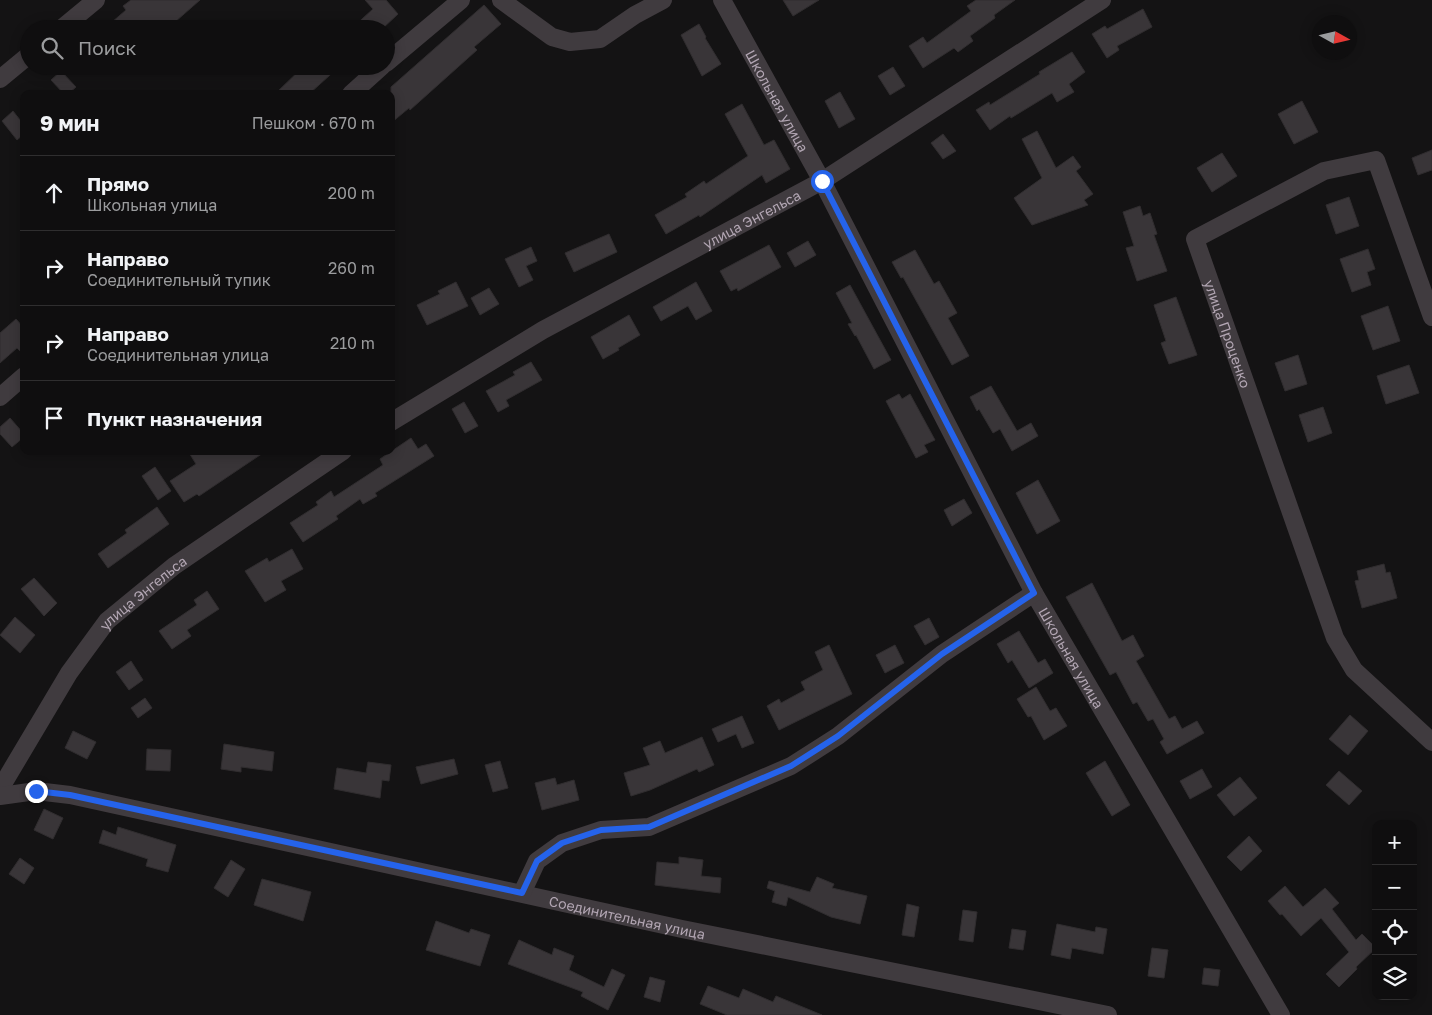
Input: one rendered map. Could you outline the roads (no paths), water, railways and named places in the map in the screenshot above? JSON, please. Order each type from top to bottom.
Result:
[{"type":"street","points":[[72,20],[96,0]]},
{"type":"street","points":[[395,55],[461,0]]},
{"type":"street","points":[[501,0],[552,37],[570,42],[600,39],[635,14],[663,0]]},
{"type":"street","name":"Школьная улица","points":[[722,0],[822,181],[1034,593],[1281,1015]]},
{"type":"street","name":"улица Энгельса","points":[[395,420],[543,330],[822,181],[1102,0]]},
{"type":"street","points":[[0,79],[20,63]]},
{"type":"street","points":[[355,90],[372,75]]},
{"type":"street","name":"улица Проценко","points":[[1432,317],[1376,160],[1324,172],[1195,240],[1335,638],[1354,670],[1432,742]]},
{"type":"street","points":[[0,397],[20,380]]},
{"type":"street","name":"улица Энгельса","points":[[0,789],[69,673],[107,621],[174,566],[337,455]]},
{"type":"street","points":[[522,893],[537,861],[562,843],[601,830],[649,827],[791,766],[838,736],[942,654],[1034,593]]},
{"type":"street","name":"Соединительная улица","points":[[0,796],[36,791],[70,795],[682,929],[1108,1015]]}]
